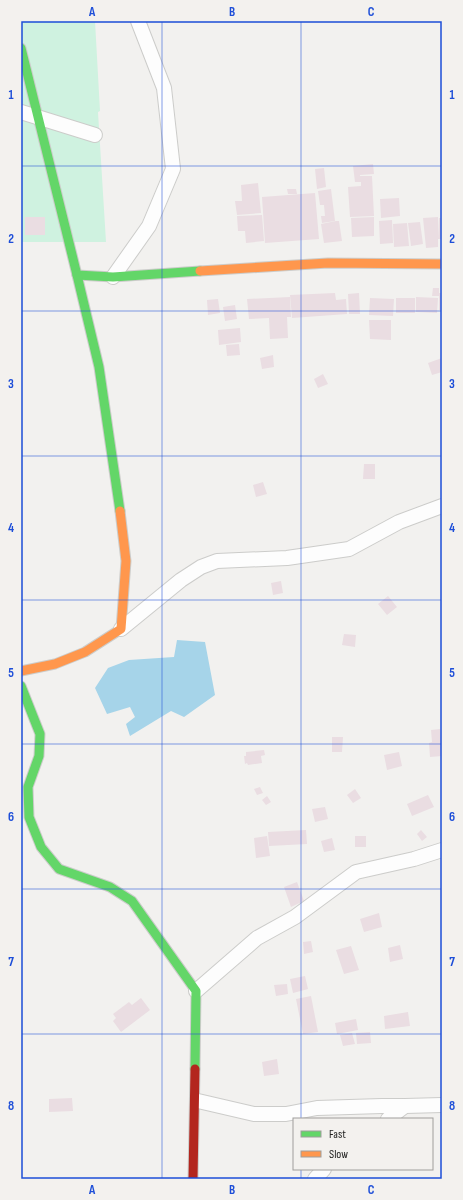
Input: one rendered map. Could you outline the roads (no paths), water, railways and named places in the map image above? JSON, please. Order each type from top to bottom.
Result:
[{"type":"street","points":[[113,277],[149,226],[173,169],[164,88],[138,21]]},
{"type":"street","points":[[21,48],[99,367],[118,487],[126,561],[121,629]]},
{"type":"street","points":[[21,112],[95,135]]},
{"type":"street","points":[[77,275],[113,277],[328,263],[442,264]]},
{"type":"street","points":[[21,671],[55,664],[86,652],[121,629],[181,580],[201,567],[217,561],[287,558],[349,549],[399,522],[442,506]]},
{"type":"street","points":[[21,686],[40,734],[39,756],[28,787],[29,817],[41,847],[59,869],[110,887],[132,901],[196,991],[193,1179]]},
{"type":"street","points":[[196,991],[257,938],[295,917],[356,872],[414,859],[442,850]]},
{"type":"street","points":[[198,1101],[254,1114],[286,1114],[318,1108],[442,1105]]},
{"type":"street","points":[[389,1118],[406,1106]]},
{"type":"street","points":[[315,1179],[323,1170]]},
{"type":"water","points":[[177,640],[205,642],[215,695],[184,717],[171,711],[130,736],[126,724],[135,717],[130,707],[107,714],[95,688],[108,668],[129,660],[174,657]]}]
